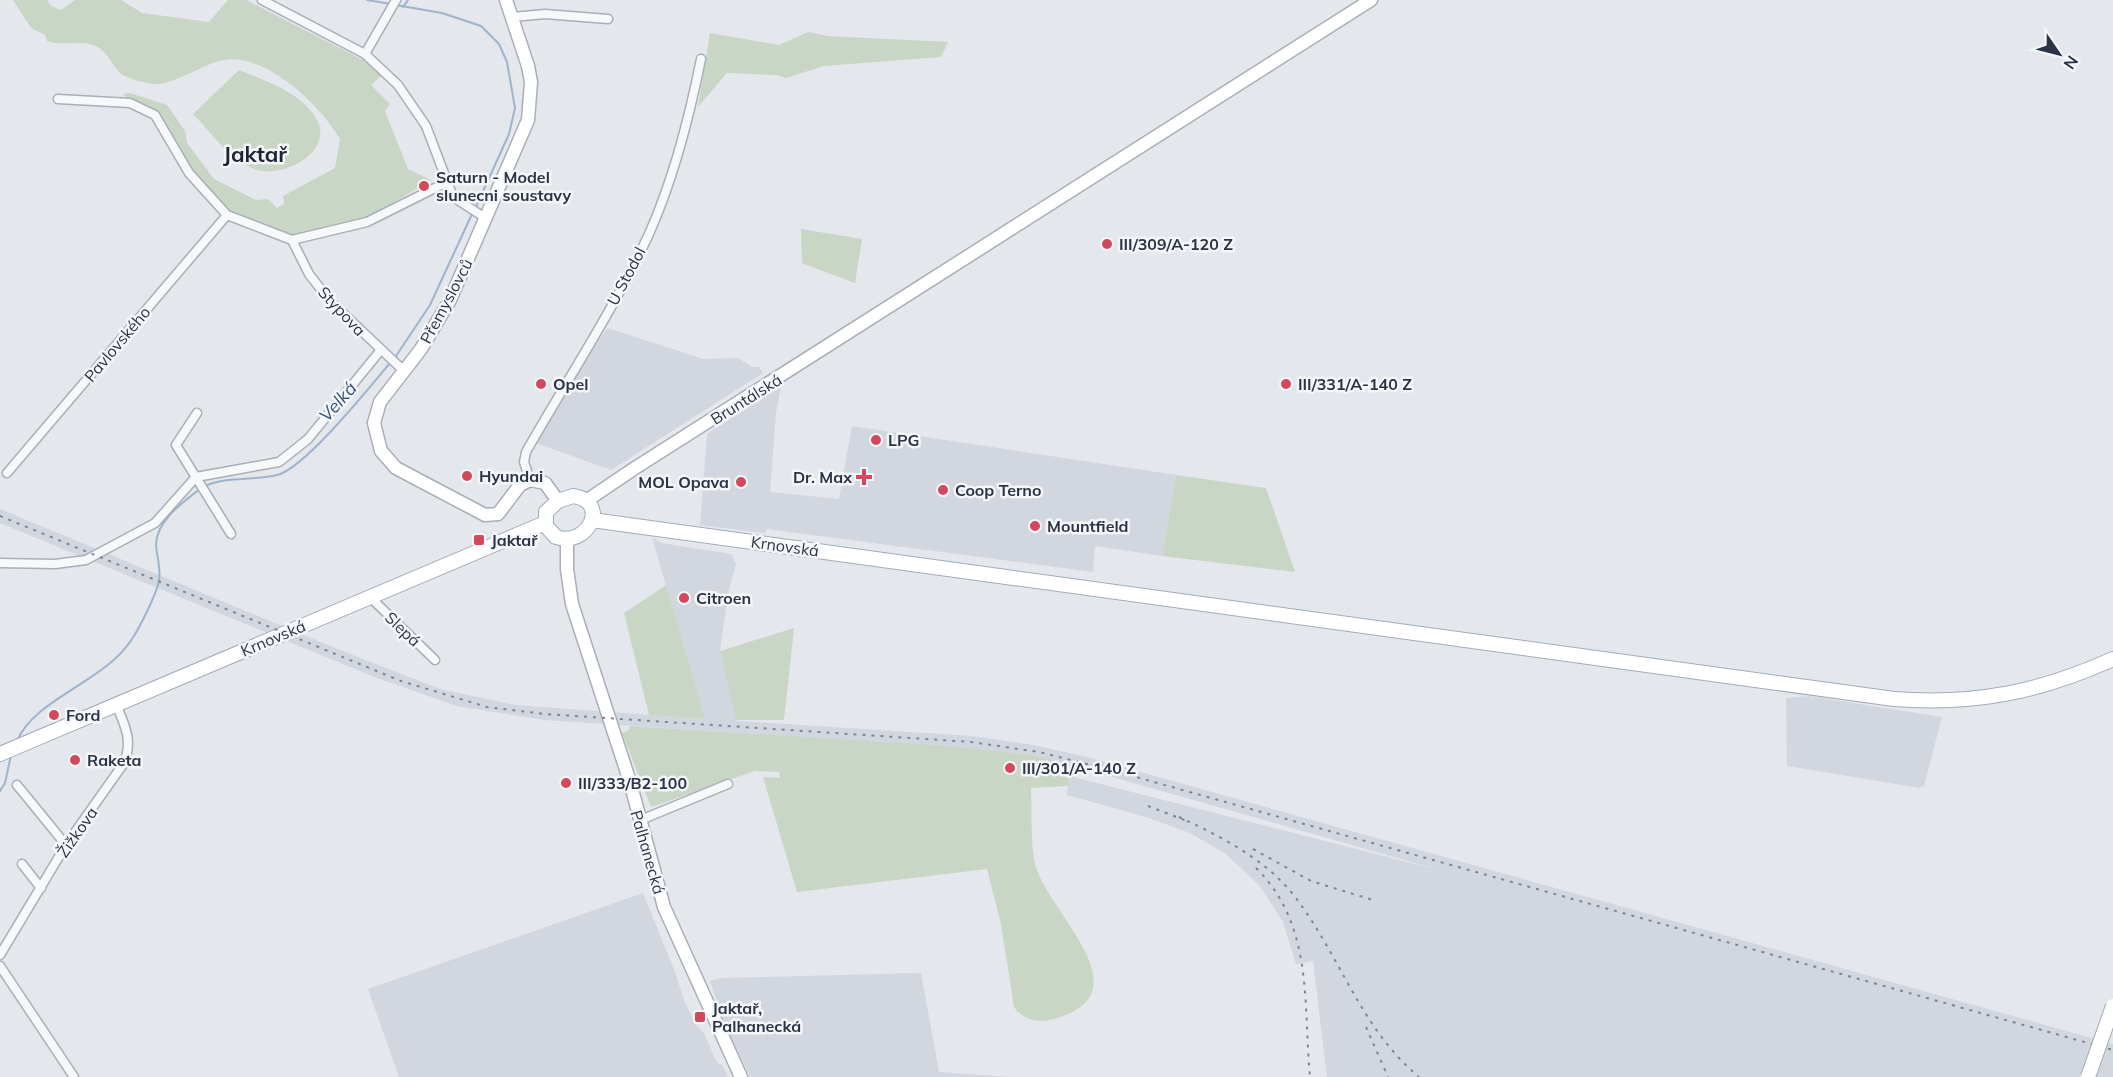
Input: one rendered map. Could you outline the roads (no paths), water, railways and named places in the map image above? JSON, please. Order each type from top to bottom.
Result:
[{"type":"main road","points":[[573,496],[586,501],[592,509],[592,520],[587,530],[567,545],[552,534],[545,523],[548,509],[558,501],[573,496]]},
{"type":"main road","name":"Krnovská","points":[[592,520],[1894,699],[1956,701],[2019,693],[2060,682],[2113,659]]},
{"type":"main road","name":"Krnovská","points":[[0,752],[545,523]]},
{"type":"main road","points":[[2088,1077],[2113,1006]]},
{"type":"street","points":[[262,0],[365,54],[398,85],[426,126],[453,197],[483,217]]},
{"type":"street","points":[[365,54],[387,12],[396,0]]},
{"type":"street","name":"Přemyslovců","points":[[506,0],[528,66],[531,103],[522,138],[483,217],[440,319],[401,369],[383,398],[374,419],[377,444],[392,465],[489,516],[498,514],[520,485],[530,480]]},
{"type":"street","name":"Bruntálská","points":[[586,501],[602,488],[1371,0]]},
{"type":"street","points":[[513,17],[545,14],[608,19]]},
{"type":"street","name":"U Stodol","points":[[530,480],[524,462],[526,452],[625,282],[650,231],[686,130],[701,59]]},
{"type":"street","points":[[58,99],[130,103],[155,115],[189,173],[227,215],[292,240],[367,222],[447,182]]},
{"type":"street","name":"Pavlovského","points":[[7,473],[227,215]]},
{"type":"street","name":"Stypova","points":[[292,240],[309,274],[329,300],[401,369]]},
{"type":"street","points":[[0,563],[55,564],[86,560],[155,523],[199,482],[279,462],[292,454],[308,439],[382,353]]},
{"type":"street","points":[[197,412],[176,445],[231,534]]},
{"type":"street","points":[[530,480],[545,483],[558,501]]},
{"type":"street","name":"Palhanecká","points":[[567,545],[573,604],[620,750],[664,908],[741,1077]]},
{"type":"street","name":"Slepá","points":[[370,597],[435,660]]},
{"type":"street","name":"Žižkova","points":[[0,955],[66,845],[112,782],[129,750],[129,736],[116,705]]},
{"type":"street","points":[[17,784],[66,845]]},
{"type":"street","points":[[639,821],[728,784]]},
{"type":"street","points":[[22,864],[40,888]]},
{"type":"street","points":[[0,966],[74,1077]]},
{"type":"waterway","name":"Velká","points":[[367,0],[391,4]]},
{"type":"waterway","name":"Velká","points":[[403,7],[408,0]]},
{"type":"waterway","name":"Velká","points":[[396,5],[442,13],[481,26],[499,44],[507,62],[515,108],[509,134],[475,209]]},
{"type":"waterway","name":"Velká","points":[[394,359],[430,305],[472,214]]},
{"type":"waterway","name":"Velká","points":[[205,486],[222,481],[268,477],[289,469],[336,426],[390,363]]},
{"type":"waterway","name":"Velká","points":[[17,741],[26,726],[39,713],[105,667],[132,639],[155,594],[159,581],[156,545],[160,528],[172,513],[200,489]]},
{"type":"waterway","name":"Velká","points":[[0,791],[5,783],[11,755]]},
{"type":"railway","points":[[0,516],[401,681],[487,707],[545,714],[971,742],[1039,752],[1111,770],[2113,1050]]},
{"type":"railway","points":[[1148,806],[1187,821]]},
{"type":"railway","points":[[1179,817],[1240,849],[1280,880],[1308,916],[1380,1035],[1419,1077]]},
{"type":"railway","points":[[1253,849],[1311,881],[1373,900]]},
{"type":"railway","points":[[1256,868],[1275,890],[1288,914],[1297,940],[1305,994],[1310,1077]]},
{"type":"railway","points":[[1366,1027],[1388,1077]]},
{"type":"place","name":"Saturn - Model slunecni soustavy","points":[[424,186]]},
{"type":"place","name":"III/309/A-120 Z","points":[[1107,244]]},
{"type":"place","name":"Opel","points":[[541,384]]},
{"type":"place","name":"III/331/A-140 Z","points":[[1286,384]]},
{"type":"place","name":"LPG","points":[[876,440]]},
{"type":"place","name":"Hyundai","points":[[467,476]]},
{"type":"place","name":"Dr. Max","points":[[864,477]]},
{"type":"place","name":"MOL Opava","points":[[741,482]]},
{"type":"place","name":"Coop Terno","points":[[943,490]]},
{"type":"place","name":"Mountfield","points":[[1035,526]]},
{"type":"place","name":"Jaktař","points":[[479,540]]},
{"type":"place","name":"Citroen","points":[[684,598]]},
{"type":"place","name":"Ford","points":[[54,715]]},
{"type":"place","name":"Raketa","points":[[75,760]]},
{"type":"place","name":"III/301/A-140 Z","points":[[1010,768]]},
{"type":"place","name":"III/333/B2-100","points":[[566,783]]},
{"type":"place","name":"Jaktař, Palhanecká","points":[[700,1017]]},
{"type":"district","name":"Jaktař","points":[[255,154]]}]
